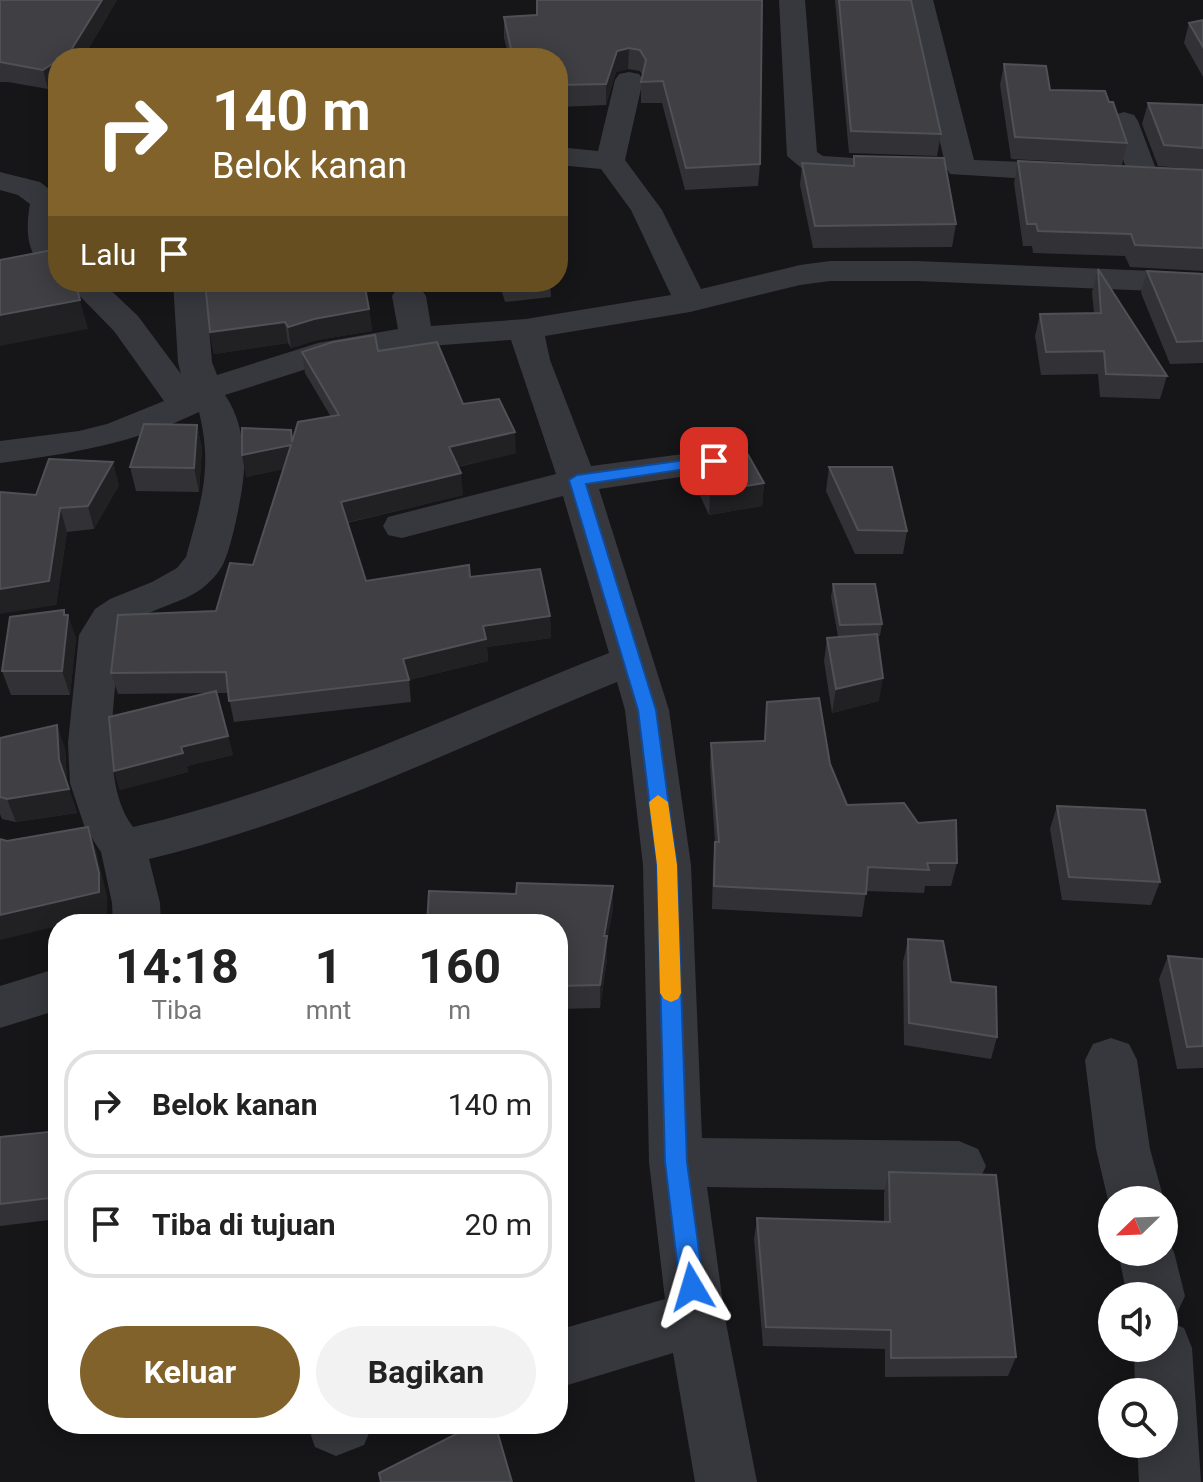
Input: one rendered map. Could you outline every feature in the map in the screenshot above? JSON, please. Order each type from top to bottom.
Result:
[{"type":"street","points":[[792,0],[802,156],[816,165],[901,167]]},
{"type":"street","points":[[920,0],[961,168]]},
{"type":"street","points":[[610,161],[629,80]]},
{"type":"street","points":[[1124,121],[1144,177]]},
{"type":"street","points":[[568,157],[610,161],[627,179],[652,219],[690,302]]},
{"type":"street","points":[[931,167],[1174,179]]},
{"type":"street","points":[[0,181],[29,188],[46,201],[43,241],[48,253]]},
{"type":"street","points":[[0,452],[79,442],[119,432],[195,397],[330,350],[416,337],[526,329],[690,302],[785,278],[830,271],[1025,274],[1203,283]]},
{"type":"street","points":[[96,292],[195,397],[216,408],[224,439],[226,468],[205,561],[191,577],[166,592],[124,609],[110,619],[100,635],[90,743],[93,783],[100,836],[136,903],[137,914]]},
{"type":"street","points":[[190,292],[195,397]]},
{"type":"street","points":[[409,296],[416,337]]},
{"type":"street","points":[[526,329],[533,360],[577,480],[647,710],[667,865],[676,1162],[696,1318],[726,1482]]},
{"type":"street","points":[[402,526],[577,480],[714,461]]},
{"type":"street","points":[[100,836],[191,834],[317,791],[526,701],[632,660]]},
{"type":"street","points":[[0,1007],[48,992]]},
{"type":"street","points":[[1111,1060],[1123,1149],[1132,1186]]},
{"type":"street","points":[[676,1162],[959,1166]]},
{"type":"street","points":[[568,1356],[696,1318]]},
{"type":"street","points":[[1164,1362],[1170,1482]]},
{"type":"building","points":[[0,0],[102,0],[72,48],[48,48],[48,67],[43,70],[0,62]]},
{"type":"building","points":[[537,0],[762,0],[760,164],[686,168],[663,81],[641,82],[646,60],[640,50],[629,48],[617,51],[606,84],[568,85],[568,48],[511,48],[504,17],[537,15]]},
{"type":"building","points":[[839,0],[911,0],[941,134],[851,131]]},
{"type":"building","points":[[1203,20],[1203,47],[1189,23]]},
{"type":"building","points":[[1004,64],[1046,66],[1050,90],[1105,91],[1109,102],[1113,102],[1127,143],[1015,137]]},
{"type":"building","points":[[1148,103],[1203,105],[1203,148],[1164,145]]},
{"type":"building","points":[[854,156],[944,158],[956,224],[815,226],[802,163],[854,166]]},
{"type":"building","points":[[1018,161],[1203,170],[1203,248],[1135,245],[1131,234],[1038,231],[1036,224],[1027,224]]},
{"type":"building","points":[[48,251],[48,292],[78,292],[80,300],[0,315],[0,260]]},
{"type":"building","points":[[1098,269],[1167,376],[1106,374],[1104,351],[1046,352],[1040,314],[1101,313]]},
{"type":"building","points":[[1147,271],[1203,274],[1203,341],[1177,342]]},
{"type":"building","points":[[206,292],[366,292],[369,309],[288,327],[285,322],[210,332]]},
{"type":"building","points":[[375,335],[378,351],[437,342],[463,404],[499,399],[515,432],[449,447],[461,473],[341,502],[366,581],[469,565],[470,577],[540,569],[550,616],[483,626],[486,639],[403,659],[409,680],[229,701],[226,672],[111,673],[118,615],[216,611],[230,563],[253,565],[291,445],[242,455],[242,428],[291,430],[292,442],[298,422],[339,415],[302,352],[333,342]]},
{"type":"building","points":[[144,424],[197,425],[194,468],[130,467]]},
{"type":"building","points":[[742,444],[764,483],[710,492],[693,455]]},
{"type":"building","points":[[49,459],[113,462],[88,506],[60,508],[49,581],[0,589],[0,492],[36,495]]},
{"type":"building","points":[[829,467],[892,467],[907,531],[858,530]]},
{"type":"building","points":[[833,584],[875,584],[882,624],[840,625]]},
{"type":"building","points":[[64,610],[64,615],[68,615],[62,671],[2,671],[10,617]]},
{"type":"building","points":[[877,634],[883,678],[836,689],[827,638]]},
{"type":"building","points":[[216,691],[228,736],[181,747],[183,753],[114,771],[109,717]]},
{"type":"building","points":[[819,698],[830,764],[847,805],[904,803],[918,823],[956,820],[957,863],[927,863],[929,870],[868,867],[866,894],[714,886],[715,842],[719,842],[711,743],[765,741],[767,702]]},
{"type":"building","points":[[57,725],[59,760],[69,789],[7,799],[0,797],[0,738]]},
{"type":"building","points":[[1057,806],[1145,810],[1160,882],[1069,877]]},
{"type":"building","points":[[88,827],[99,873],[99,892],[0,915],[0,839],[7,841]]},
{"type":"building","points":[[517,883],[613,886],[604,936],[607,936],[600,985],[568,986],[568,914],[428,914],[429,891],[516,894]]},
{"type":"building","points":[[908,939],[943,941],[951,982],[996,987],[997,1037],[909,1023]]},
{"type":"building","points":[[1168,956],[1203,959],[1203,1046],[1187,1047]]},
{"type":"building","points":[[48,1132],[48,1198],[0,1204],[0,1137]]},
{"type":"building","points":[[889,1172],[996,1175],[1016,1357],[891,1358],[891,1330],[766,1327],[757,1218],[890,1222]]},
{"type":"building","points":[[456,1434],[498,1434],[512,1482],[381,1482],[379,1473]]},
{"type":"slow traffic","points":[[658,802],[667,865],[671,993]]},
{"type":"route","points":[[692,1287],[676,1162],[667,865],[647,710],[577,480],[714,461]]}]
